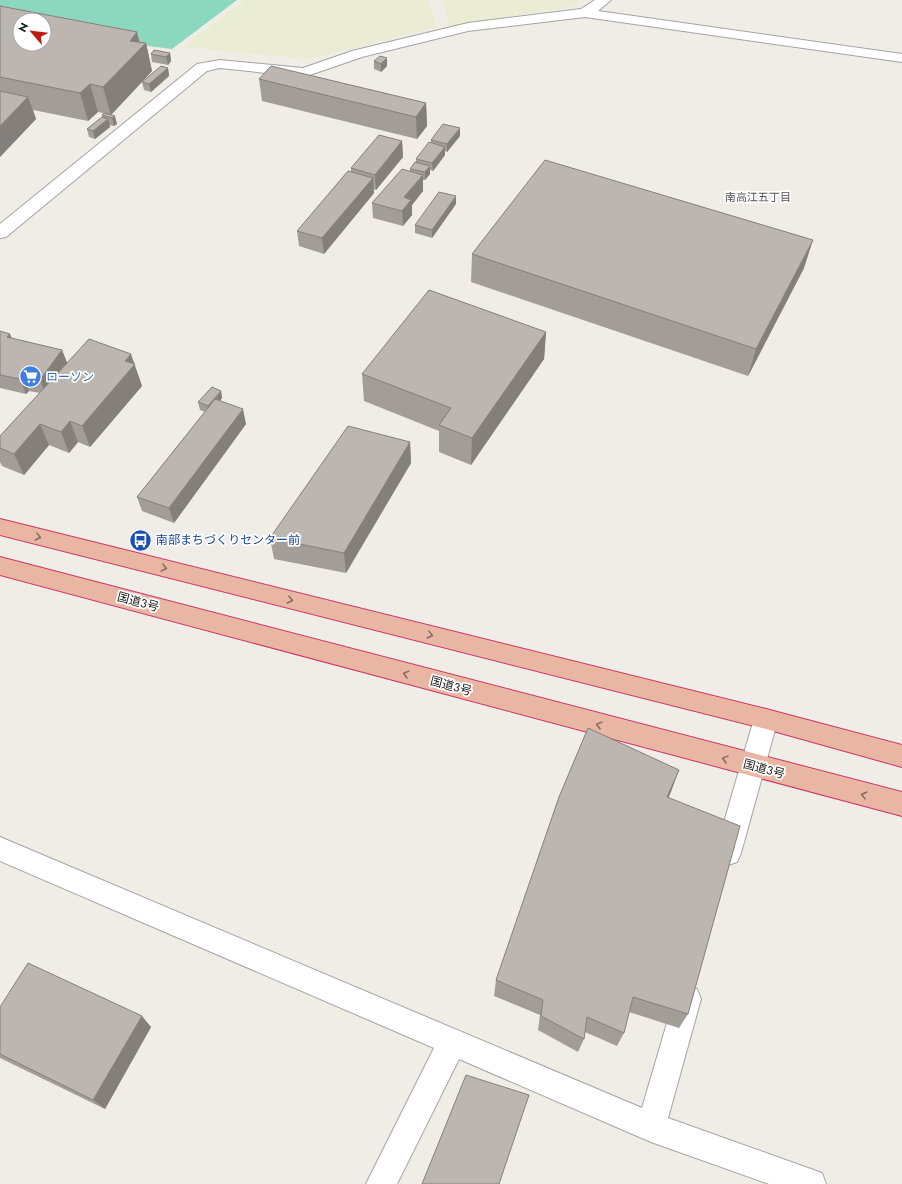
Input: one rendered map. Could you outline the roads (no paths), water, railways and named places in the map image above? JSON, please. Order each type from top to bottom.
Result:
[{"type":"highway","points":[[0,527],[766,719],[902,756]]},
{"type":"highway","name":"国道3号","points":[[0,566],[753,766],[902,804]]},
{"type":"street","points":[[586,13],[604,0]]},
{"type":"street","points":[[0,233],[202,67],[220,64],[304,73],[357,54],[468,27],[586,13],[902,58]]},
{"type":"street","points":[[722,876],[766,719]]},
{"type":"street","points":[[0,849],[651,1127],[811,1184]]},
{"type":"street","points":[[651,1127],[694,975]]},
{"type":"street","points":[[380,1184],[452,1042]]},
{"type":"place","name":"ローソン","points":[[30,377]]},
{"type":"place","name":"南部まちづくりセンター前","points":[[141,540]]},
{"type":"district","name":"南高江五丁目","points":[[758,197]]}]
